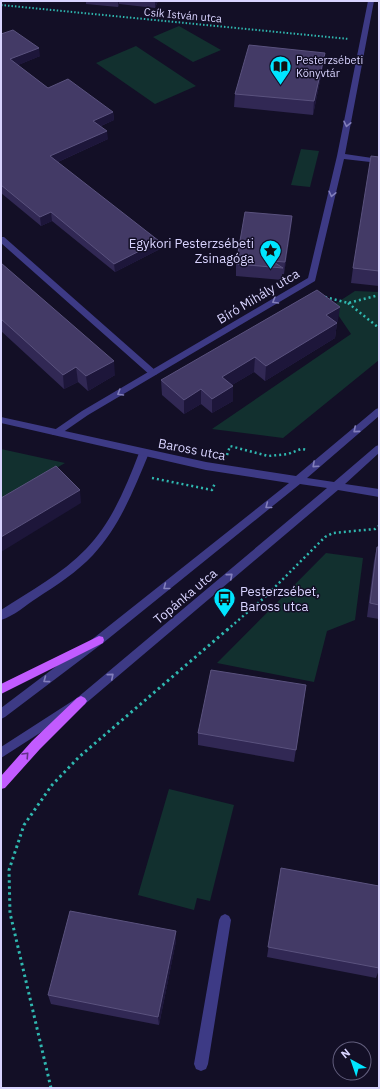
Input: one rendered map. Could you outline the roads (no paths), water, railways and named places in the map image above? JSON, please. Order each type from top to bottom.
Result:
[{"type":"main road","points":[[1,689],[99,640]]},
{"type":"main road","points":[[1,784],[36,745],[81,701]]},
{"type":"street","name":"Bíró Mihály utca","points":[[56,432],[85,413],[312,279],[354,92],[371,1]]},
{"type":"street","points":[[340,156],[379,161]]},
{"type":"street","points":[[1,239],[153,373]]},
{"type":"street","name":"Topánka utca","points":[[1,714],[99,640],[298,481],[379,411]]},
{"type":"street","name":"Baross utca","points":[[1,420],[206,466],[379,493]]},
{"type":"street","name":"Topánka utca","points":[[1,753],[81,701],[337,486],[379,448]]},
{"type":"street","points":[[1,616],[72,568],[98,543],[122,505],[144,453]]},
{"type":"street","points":[[201,1064],[225,920]]},
{"type":"place","name":"Pesterzsébeti Könyvtár","points":[[281,86]]},
{"type":"place","name":"Egykori Pesterzsébeti Zsinagóga","points":[[270,270]]},
{"type":"place","name":"Pesterzsébet, Baross utca","points":[[224,618]]}]
